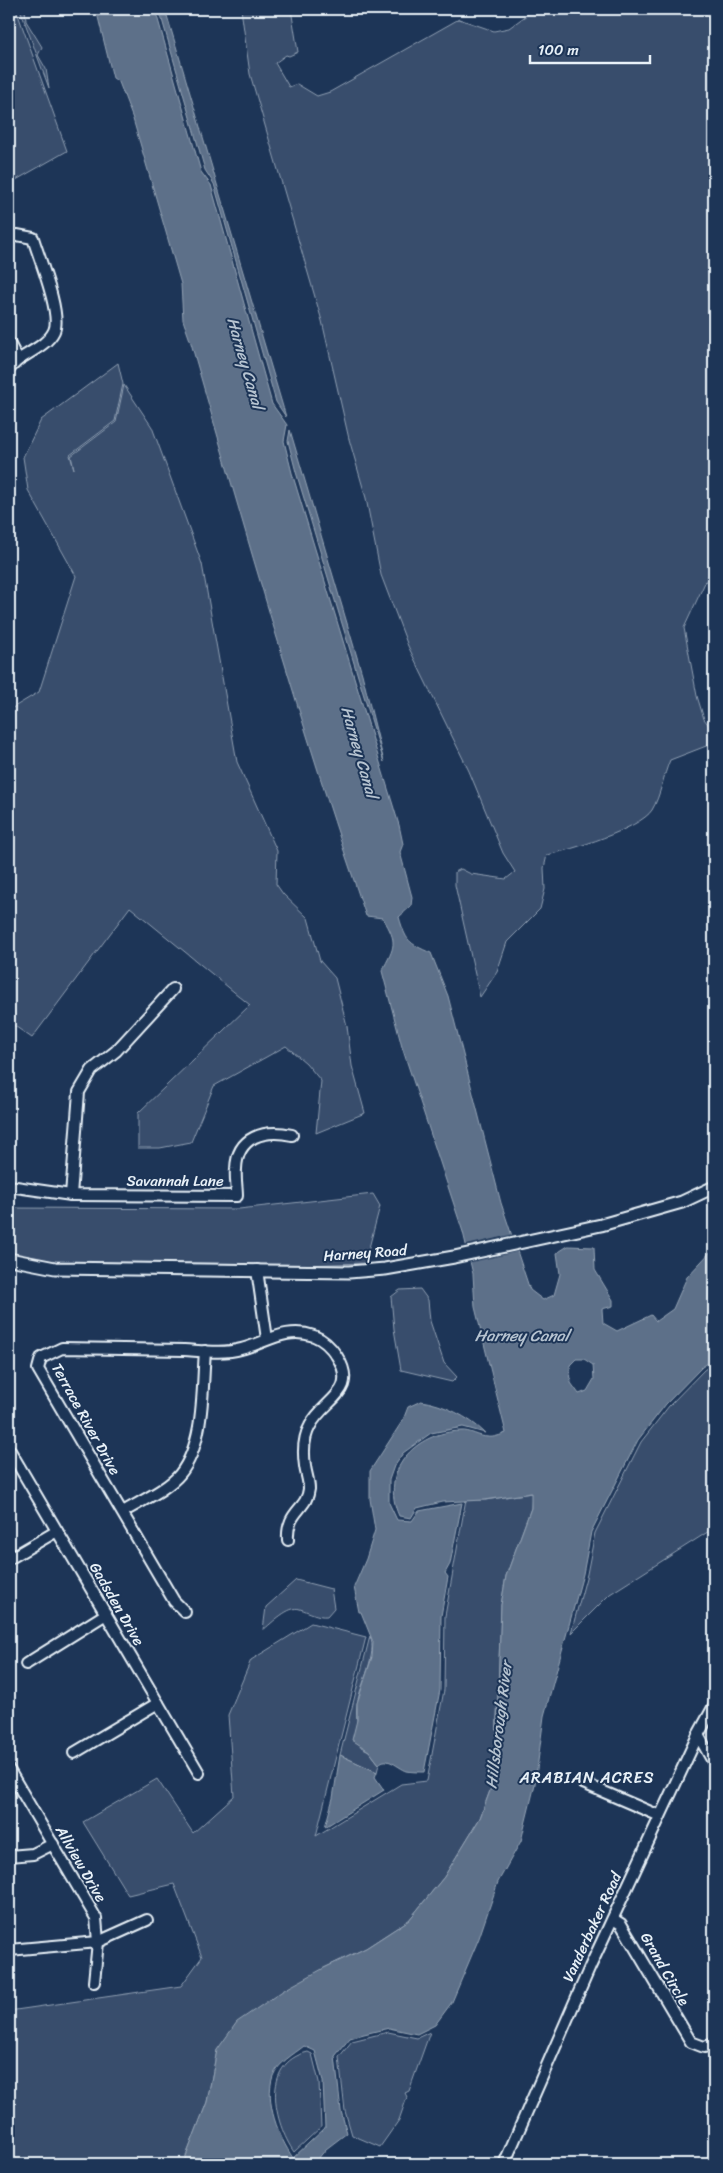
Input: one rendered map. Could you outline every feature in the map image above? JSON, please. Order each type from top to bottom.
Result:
[{"type":"street","points":[[9,240],[17,235],[33,238],[57,315],[55,331],[47,340],[18,360],[9,369]]},
{"type":"street","points":[[9,343],[18,360]]},
{"type":"street","points":[[71,1195],[79,1092],[92,1070],[116,1051],[173,989]]},
{"type":"street","name":"Savannah Lane","points":[[9,1186],[71,1195],[237,1196],[236,1167],[242,1148],[257,1135],[275,1131],[292,1135]]},
{"type":"street","name":"Harney Road","points":[[9,1259],[54,1268],[349,1272],[454,1257],[601,1225],[673,1205],[714,1187]]},
{"type":"street","points":[[257,1270],[267,1339]]},
{"type":"street","name":"Terrace River Drive","points":[[185,1612],[174,1601],[38,1369],[41,1358],[62,1348],[240,1350],[282,1333],[314,1336],[322,1341],[336,1355],[343,1369],[344,1384],[339,1393],[319,1411],[305,1438],[304,1453],[309,1490],[289,1524],[288,1540]]},
{"type":"street","points":[[122,1512],[180,1475],[192,1455],[198,1433],[205,1351]]},
{"type":"street","name":"Gadsden Drive","points":[[9,1449],[199,1773]]},
{"type":"street","points":[[9,1559],[56,1531]]},
{"type":"street","points":[[26,1664],[106,1614]]},
{"type":"street","points":[[74,1753],[158,1703]]},
{"type":"street","name":"Vanderbaker Road","points":[[504,2164],[590,1967],[698,1735],[714,1706]]},
{"type":"street","points":[[698,1735],[714,1763]]},
{"type":"street","name":"Allview Drive","points":[[9,1770],[96,1918],[98,1942],[94,1982]]},
{"type":"street","points":[[583,1783],[660,1816]]},
{"type":"street","points":[[9,1856],[33,1854],[53,1844]]},
{"type":"street","name":"Grand Circle","points":[[613,1919],[621,1924],[689,2039],[700,2047],[714,2044]]},
{"type":"street","points":[[9,1950],[98,1942],[147,1920]]},
{"type":"shaded area","points":[[9,9],[16,9],[67,151],[9,184]]},
{"type":"shaded area","points":[[20,9],[25,9],[26,21],[42,47],[38,55],[46,69],[49,88]]},
{"type":"shaded area","points":[[241,9],[291,9],[298,52],[289,56],[286,55],[275,63],[289,87],[297,84],[317,96],[330,92],[459,19],[494,31],[509,28],[535,9],[714,9],[714,563],[684,628],[697,696],[704,719],[714,732],[714,743],[670,760],[655,804],[645,817],[604,838],[547,855],[544,868],[545,889],[540,909],[507,942],[497,972],[480,997],[455,885],[455,872],[461,869],[471,874],[506,879],[515,872],[503,853],[469,771],[408,646],[381,575],[366,498],[349,439],[322,321],[250,74]]},
{"type":"shaded area","points":[[118,363],[123,384],[115,421],[70,455],[74,469],[71,456],[116,422],[124,385],[152,427],[202,564],[237,762],[277,851],[276,884],[283,894],[308,918],[320,961],[335,978],[347,1026],[352,1066],[365,1113],[316,1133],[321,1081],[306,1063],[286,1046],[214,1086],[191,1142],[160,1148],[138,1148],[138,1113],[250,1005],[130,907],[32,1038],[9,1022],[9,710],[39,692],[76,576],[28,490],[23,457],[41,420]]},
{"type":"shaded area","points":[[373,1194],[380,1206],[365,1263],[243,1267],[72,1267],[9,1257],[9,1208],[239,1209]]},
{"type":"shaded area","points":[[420,1289],[428,1300],[430,1321],[444,1363],[457,1377],[452,1382],[401,1370],[391,1297],[400,1290]]},
{"type":"shaded area","points":[[714,1363],[714,1528],[610,1594],[571,1633],[587,1574],[595,1533],[641,1442],[669,1406],[704,1370]]},
{"type":"shaded area","points":[[532,1493],[531,1508],[506,1576],[501,1605],[495,1777],[480,1818],[444,1877],[409,1920],[366,1948],[324,1968],[217,2050],[207,2102],[183,2164],[9,2164],[9,2011],[181,1986],[202,1957],[174,1884],[128,1895],[83,1822],[157,1779],[193,1833],[234,1796],[228,1715],[251,1660],[311,1623],[366,1637],[316,1836],[401,1784],[427,1781],[444,1690],[445,1616],[466,1499],[485,1500]]},
{"type":"shaded area","points":[[296,1580],[331,1589],[334,1608],[327,1616],[323,1616],[296,1608],[281,1615],[263,1630],[266,1607]]},
{"type":"shaded area","points":[[370,1636],[372,1652],[359,1696],[356,1714],[361,1747],[369,1751],[379,1764],[377,1772],[340,1755]]},
{"type":"shaded area","points":[[388,2032],[417,2038],[430,2032],[409,2091],[405,2093],[407,2097],[399,2120],[380,2147],[352,2135],[345,2111],[339,2057],[352,2041]]},
{"type":"shaded area","points":[[308,2052],[312,2054],[319,2082],[321,2127],[294,2152],[281,2126],[277,2111],[277,2081],[283,2068],[293,2058]]},
{"type":"water","points":[[96,9],[155,9],[201,172],[211,185],[272,404],[287,425],[284,441],[292,473],[399,825],[403,844],[400,852],[412,897],[411,906],[399,917],[409,940],[417,947],[431,953],[448,996],[501,1203],[530,1290],[543,1300],[554,1295],[560,1274],[557,1253],[568,1246],[594,1247],[595,1270],[613,1300],[613,1306],[602,1309],[603,1323],[617,1331],[651,1315],[656,1321],[673,1309],[687,1277],[714,1248],[714,1359],[702,1367],[666,1404],[638,1440],[591,1532],[583,1574],[544,1716],[535,1784],[521,1841],[498,1882],[479,1938],[452,2002],[435,2025],[417,2034],[389,2028],[350,2038],[335,2056],[341,2111],[347,2133],[326,2149],[314,2164],[238,2164],[237,2162],[234,2164],[183,2164],[207,2102],[217,2050],[237,2022],[284,1990],[366,1948],[409,1920],[444,1877],[480,1818],[495,1777],[501,1605],[506,1576],[531,1508],[531,1493],[485,1500],[442,1502],[417,1508],[411,1518],[399,1516],[394,1499],[394,1484],[398,1470],[405,1457],[416,1446],[429,1438],[444,1433],[461,1431],[490,1437],[506,1433],[475,1307],[473,1274],[463,1232],[402,1047],[382,971],[390,956],[393,939],[383,918],[366,916],[342,845],[275,631],[183,320],[181,284],[133,119],[119,82],[113,78]],"holes":[[[576,1359],[584,1359],[593,1365],[594,1379],[587,1391],[579,1394],[571,1383],[570,1365]],[[304,2046],[315,2051],[323,2081],[325,2128],[293,2158],[274,2119],[270,2097],[271,2086],[275,2071]]]},
{"type":"water","points":[[159,9],[165,9],[286,417],[276,402],[214,184],[205,170]]},
{"type":"water","points":[[290,430],[362,674],[384,762],[296,472],[288,441]]},
{"type":"water","points":[[421,1401],[455,1412],[485,1433],[463,1427],[431,1433],[403,1453],[394,1466],[389,1480],[389,1503],[397,1520],[412,1521],[419,1511],[462,1503],[450,1564],[445,1573],[448,1577],[441,1616],[440,1690],[424,1772],[413,1772],[407,1771],[389,1761],[379,1764],[369,1751],[352,1740],[357,1720],[357,1703],[372,1657],[373,1642],[361,1612],[359,1612],[354,1587],[366,1559],[375,1530],[370,1499],[370,1471],[403,1420],[408,1407]]},
{"type":"water","points":[[340,1755],[377,1772],[375,1777],[384,1790],[325,1827],[333,1798]]},
{"type":"pier","points":[[514,1234],[520,1251],[467,1263],[463,1246]]},
{"type":"district","name":"ARABIAN ACRES","points":[[587,1777]]},
{"type":"water label","name":"Harney Canal","points":[[246,363]]},
{"type":"water label","name":"Harney Canal","points":[[360,752]]},
{"type":"water label","name":"Harney Canal","points":[[522,1335]]},
{"type":"water label","name":"Hillsborough River","points":[[498,1725]]}]
